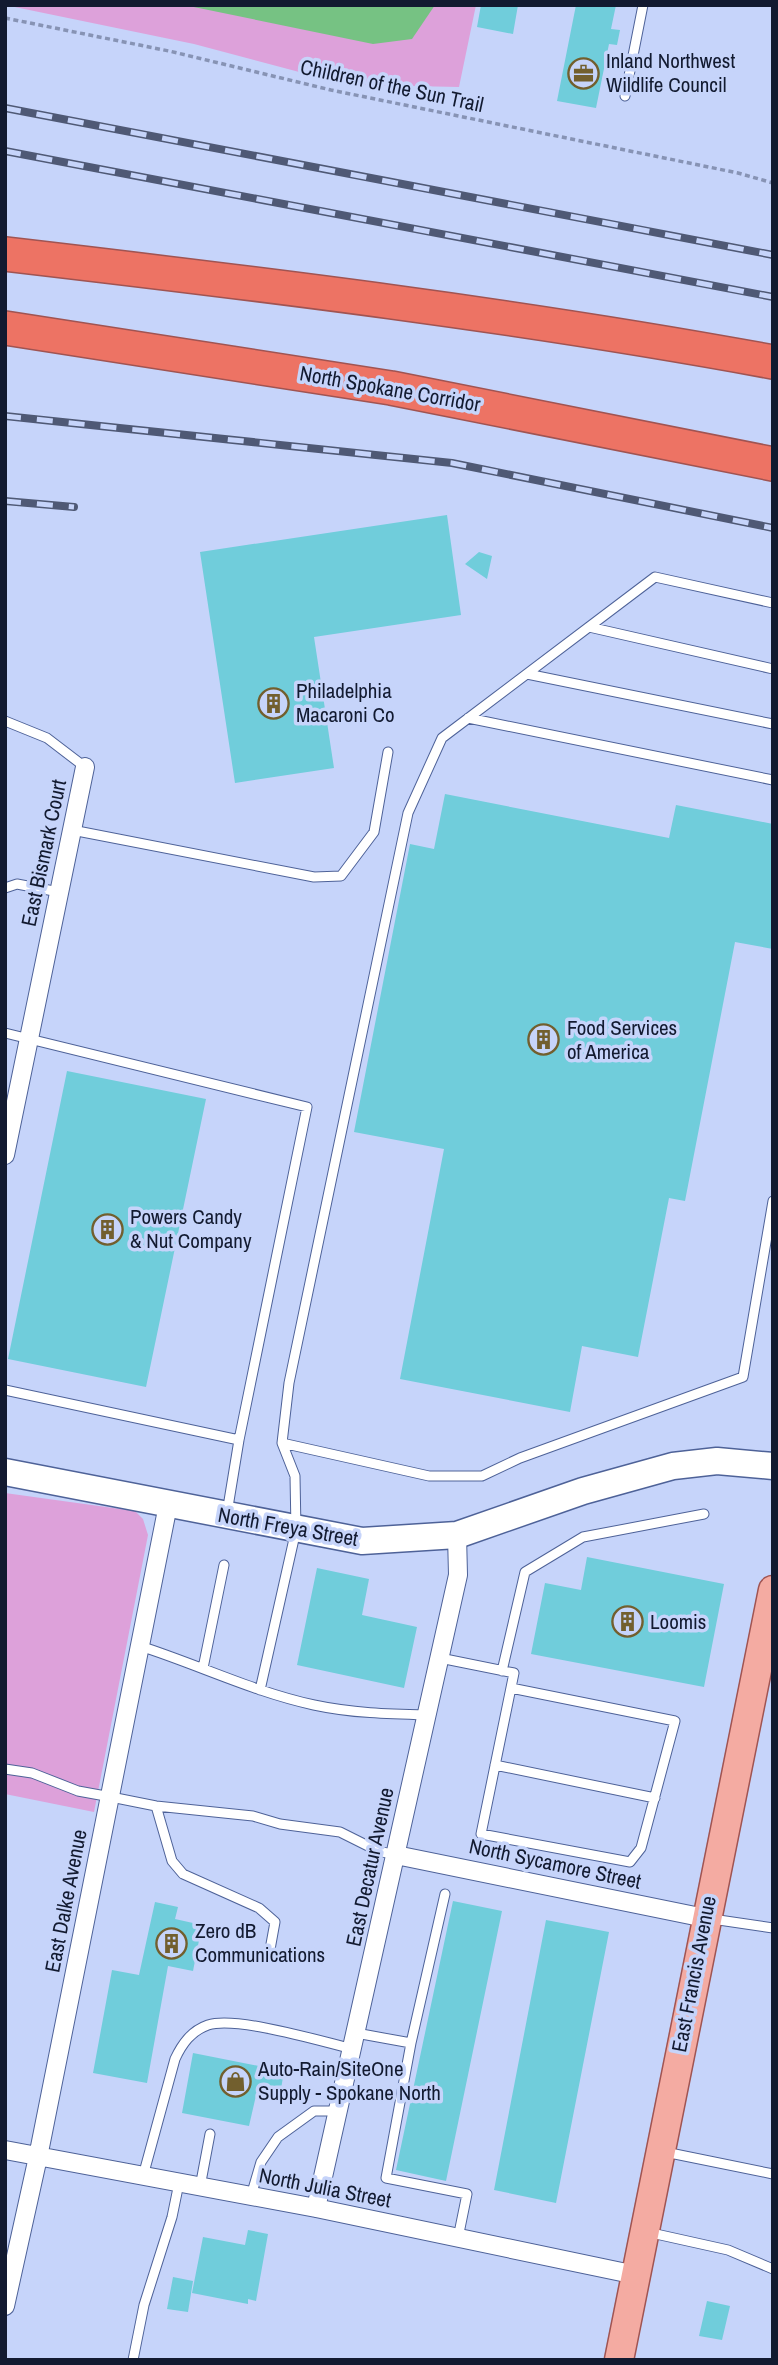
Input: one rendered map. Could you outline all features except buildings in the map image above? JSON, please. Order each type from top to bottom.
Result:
[{"type":"highway","points":[[5,254],[379,299],[773,362]]},
{"type":"highway","name":"North Spokane Corridor","points":[[5,328],[391,388],[773,464]]},
{"type":"main road","name":"East Francis Avenue","points":[[619,2360],[705,1918],[773,1590]]},
{"type":"street","name":"East Bismark Court","points":[[5,1155],[85,767]]},
{"type":"street","name":"North Freya Street","points":[[5,1472],[226,1517],[362,1541],[457,1535],[583,1491],[673,1466],[717,1461],[773,1466]]},
{"type":"street","name":"East Dalke Avenue","points":[[5,2306],[38,2157],[168,1505]]},
{"type":"street","name":"East Decatur Avenue","points":[[316,2208],[458,1575],[457,1535]]},
{"type":"street","name":"North Sycamore Street","points":[[396,1855],[705,1918]]},
{"type":"street","name":"North Julia Street","points":[[5,2150],[316,2208],[636,2275]]},
{"type":"lane","points":[[625,96],[643,5]]},
{"type":"lane","points":[[260,1690],[296,1530],[295,1476],[282,1443],[289,1383],[408,813],[442,738],[655,577],[773,603]]},
{"type":"lane","points":[[589,627],[773,669]]},
{"type":"lane","points":[[527,674],[773,724]]},
{"type":"lane","points":[[468,718],[773,780]]},
{"type":"lane","points":[[5,721],[47,738],[85,767]]},
{"type":"lane","points":[[72,830],[314,877],[341,876],[374,832],[388,752]]},
{"type":"lane","points":[[5,888],[17,884],[59,892]]},
{"type":"lane","points":[[5,1033],[307,1107],[239,1440],[226,1517]]},
{"type":"lane","points":[[282,1443],[429,1476],[482,1476],[520,1458],[743,1377],[773,1201]]},
{"type":"lane","points":[[5,1390],[239,1440]]},
{"type":"lane","points":[[502,1671],[525,1572],[583,1537],[704,1514]]},
{"type":"lane","points":[[202,1668],[224,1565]]},
{"type":"lane","points":[[140,1646],[260,1690],[315,1705],[360,1712],[427,1715]]},
{"type":"lane","points":[[440,1658],[514,1673],[481,1834],[630,1862],[641,1848],[676,1721],[511,1688]]},
{"type":"lane","points":[[495,1765],[655,1798]]},
{"type":"lane","points":[[5,1769],[32,1773],[78,1791],[156,1806],[214,1810],[280,1824],[340,1832],[378,1851],[396,1855]]},
{"type":"lane","points":[[156,1806],[172,1861],[183,1874],[259,1908],[275,1922],[270,1955]]},
{"type":"lane","points":[[445,1894],[411,2043],[386,2178],[467,2194],[458,2238]]},
{"type":"lane","points":[[705,1918],[773,1928]]},
{"type":"lane","points":[[143,2176],[175,2059],[182,2044],[209,2025],[231,2023],[354,2041],[411,2043]]},
{"type":"lane","points":[[251,2196],[261,2162],[278,2137],[314,2111],[339,2111]]},
{"type":"lane","points":[[200,2187],[210,2134]]},
{"type":"lane","points":[[660,2151],[773,2174]]},
{"type":"lane","points":[[133,2360],[144,2305],[172,2217],[179,2183]]},
{"type":"lane","points":[[644,2231],[727,2250],[773,2269]]},
{"type":"path","name":"Children of the Sun Trail","points":[[5,18],[169,51],[331,90],[738,173],[773,183]]},
{"type":"shaded area","points":[[5,5],[476,5],[459,87],[362,85],[318,77],[194,44]]},
{"type":"shaded area","points":[[184,5],[435,5],[412,39],[373,44]]},
{"type":"shaded area","points":[[5,1493],[135,1511],[143,1519],[148,1535],[94,1812],[5,1794]]},
{"type":"railway","points":[[5,108],[773,255]]},
{"type":"railway","points":[[5,151],[773,297]]},
{"type":"railway","points":[[5,416],[452,463],[773,528]]},
{"type":"railway","points":[[5,501],[74,507]]},
{"type":"place","name":"Inland Northwest Wildlife Council","points":[[583,73]]},
{"type":"place","name":"Philadelphia Macaroni Co","points":[[273,703]]},
{"type":"place","name":"Food Services of America","points":[[544,1040]]},
{"type":"place","name":"Powers Candy & Nut Company","points":[[107,1229]]},
{"type":"place","name":"Loomis","points":[[627,1622]]},
{"type":"place","name":"Zero dB Communications","points":[[172,1943]]},
{"type":"place","name":"Auto-Rain/SiteOne Supply - Spokane North","points":[[235,2081]]}]
